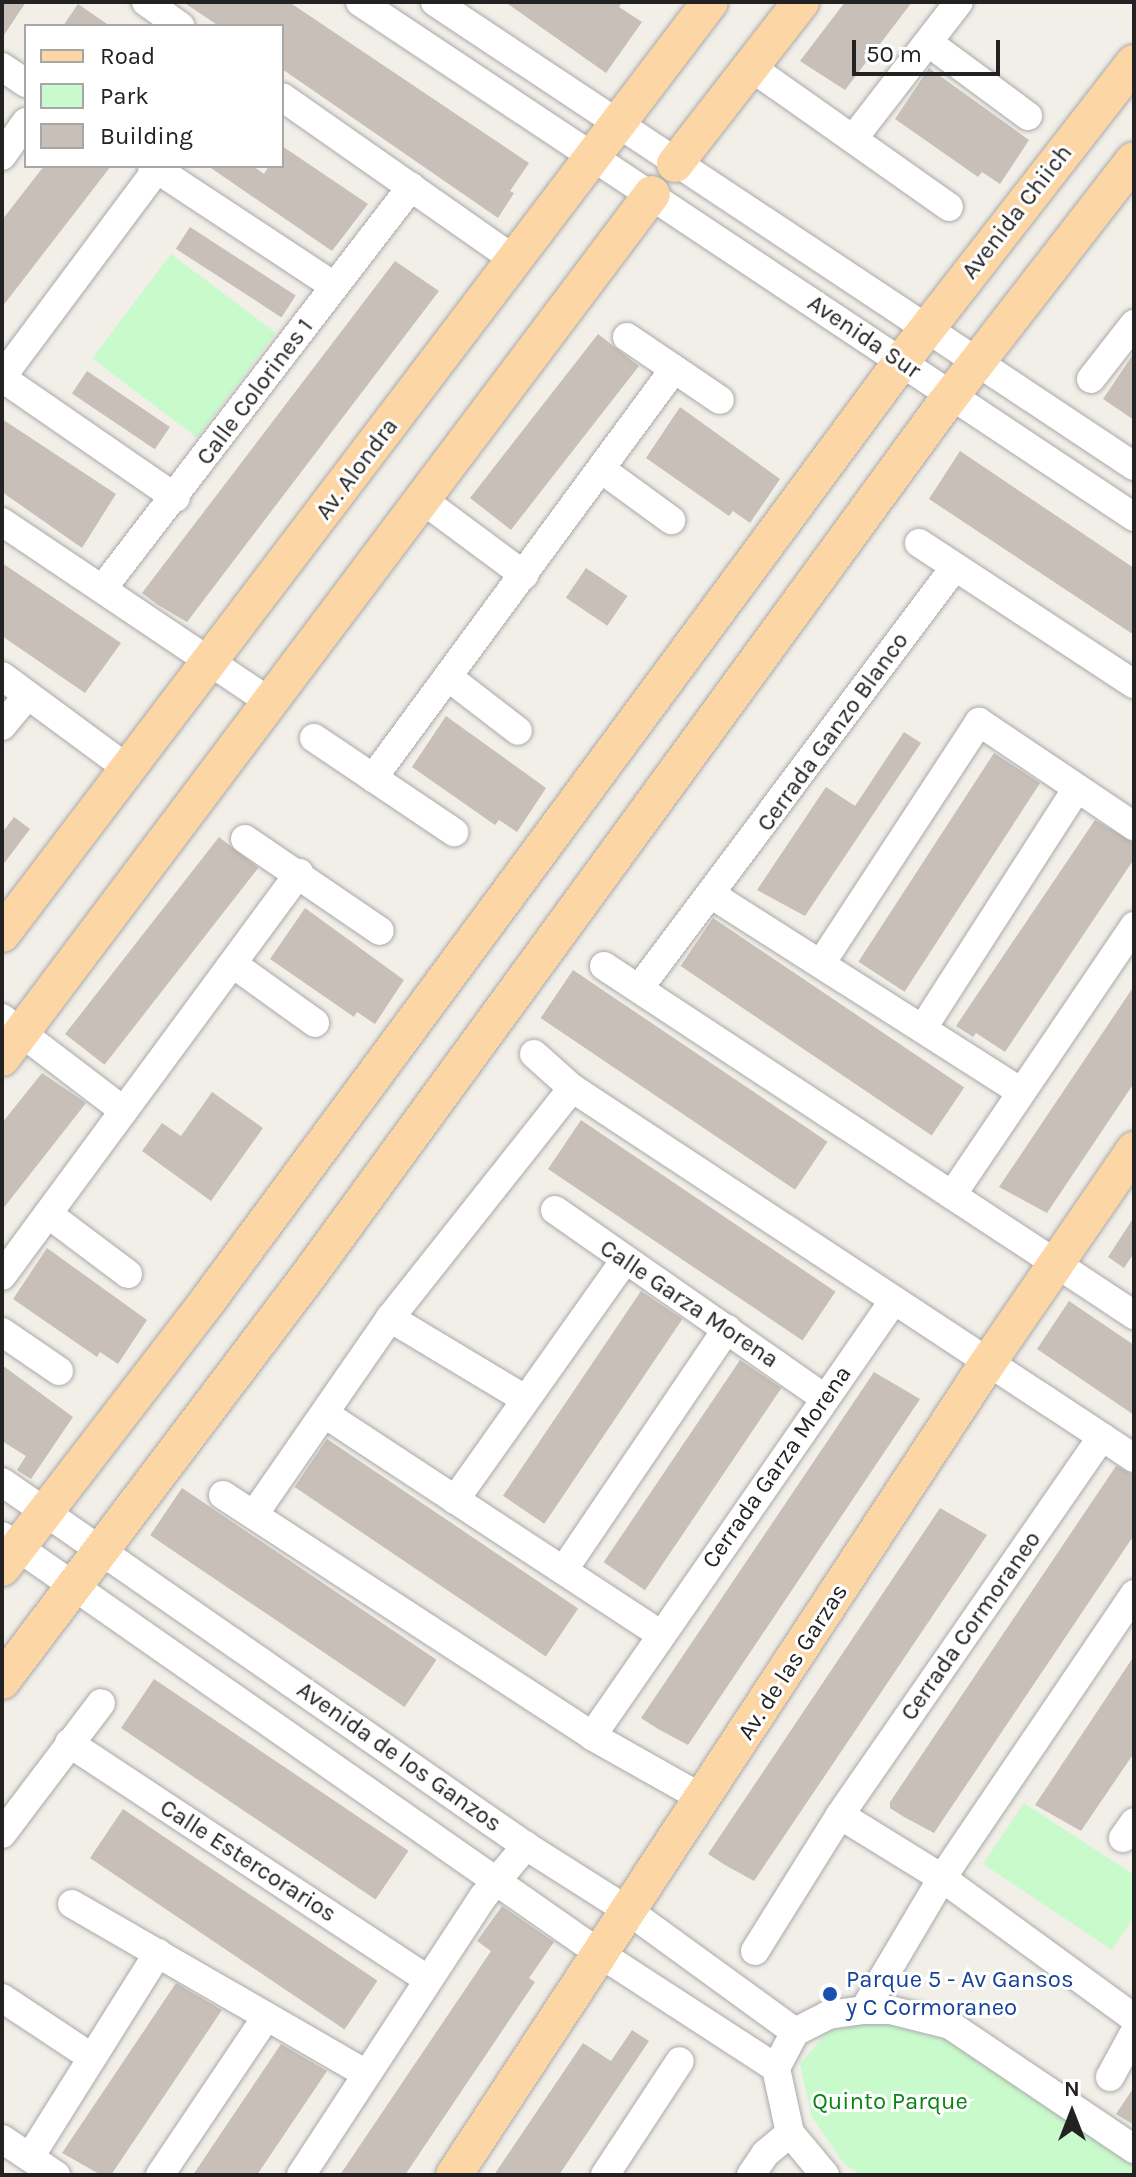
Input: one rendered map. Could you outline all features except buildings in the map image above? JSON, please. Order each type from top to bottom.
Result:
[{"type":"main road","name":"Av. Alondra","points":[[2,934],[120,763],[201,653],[507,254],[596,156],[710,2]]},
{"type":"main road","points":[[675,164],[760,74],[801,2]]},
{"type":"main road","name":"Avenida Chiich","points":[[7,1550],[43,1512],[209,1299],[901,362],[1134,63]]},
{"type":"main road","points":[[2,1681],[104,1550],[951,395],[1134,160]]},
{"type":"main road","points":[[15,1038],[652,194]]},
{"type":"main road","name":"Av. de las Garzas","points":[[454,2175],[630,1912],[693,1794],[979,1358],[1069,1268],[1134,1150]]},
{"type":"street","points":[[146,2],[177,24]]},
{"type":"street","name":"Avenida Sur","points":[[360,2],[596,156],[1134,517]]},
{"type":"street","points":[[435,2],[618,127],[1134,466]]},
{"type":"street","points":[[853,139],[959,2]]},
{"type":"street","points":[[929,43],[1028,116]]},
{"type":"street","points":[[2,67],[24,82]]},
{"type":"street","points":[[760,74],[949,207]]},
{"type":"street","points":[[284,98],[507,254]]},
{"type":"street","points":[[2,156],[24,125]]},
{"type":"street","points":[[652,194],[675,164]]},
{"type":"street","points":[[176,498],[2,378],[155,168],[334,286]]},
{"type":"street","name":"Calle Colorines 1","points":[[103,588],[176,498],[411,187]]},
{"type":"street","points":[[1091,379],[1134,324]]},
{"type":"street","points":[[627,337],[720,400]]},
{"type":"street","points":[[373,778],[674,369]]},
{"type":"street","points":[[601,469],[671,520]]},
{"type":"street","points":[[423,500],[524,575]]},
{"type":"street","points":[[2,522],[270,702]]},
{"type":"street","points":[[919,543],[1134,684]]},
{"type":"street","name":"Cerrada Ganzo Blanco","points":[[640,987],[712,895],[954,568]]},
{"type":"street","points":[[2,676],[120,763]]},
{"type":"street","points":[[448,677],[518,731]]},
{"type":"street","points":[[2,726],[28,695]]},
{"type":"street","points":[[822,962],[979,722],[1076,790],[1134,826]]},
{"type":"street","points":[[314,738],[454,832]]},
{"type":"street","points":[[923,1028],[1076,790]]},
{"type":"street","points":[[245,839],[380,931]]},
{"type":"street","points":[[2,1276],[299,873]]},
{"type":"street","points":[[712,895],[822,962],[1021,1092]]},
{"type":"street","points":[[952,1195],[1134,926]]},
{"type":"street","points":[[233,964],[315,1023]]},
{"type":"street","points":[[604,966],[952,1195],[1069,1268],[1134,1315]]},
{"type":"street","points":[[15,1038],[124,1111]]},
{"type":"street","points":[[534,1054],[572,1088],[1134,1458]]},
{"type":"street","points":[[255,1513],[390,1318],[572,1088]]},
{"type":"street","name":"Calle Garza Morena","points":[[555,1210],[824,1398]]},
{"type":"street","points":[[48,1214],[128,1274]]},
{"type":"street","points":[[455,1500],[624,1261]]},
{"type":"street","name":"Cerrada Garza Morena","points":[[592,1736],[894,1300]]},
{"type":"street","points":[[390,1318],[525,1399]]},
{"type":"street","points":[[565,1568],[727,1329]]},
{"type":"street","points":[[2,1332],[59,1371]]},
{"type":"street","points":[[325,1414],[565,1568],[660,1634]]},
{"type":"street","name":"Cerrada Cormoraneo","points":[[755,1951],[840,1815],[1102,1437]]},
{"type":"street","name":"Avenida de los Ganzos","points":[[2,1482],[526,1846],[630,1912],[795,2032]]},
{"type":"street","points":[[223,1495],[255,1513],[592,1736],[693,1794]]},
{"type":"street","name":"Avenida de los Ganzos","points":[[7,1550],[74,1586],[498,1878],[602,1955],[776,2068]]},
{"type":"street","points":[[864,2010],[883,1983],[942,1878],[1134,1594]]},
{"type":"street","points":[[2,1834],[101,1703]]},
{"type":"street","name":"Calle Estercorarios","points":[[69,1743],[427,1979]]},
{"type":"street","points":[[840,1815],[942,1878],[1134,2018]]},
{"type":"street","points":[[301,2175],[427,1979],[498,1878],[526,1846]]},
{"type":"street","points":[[72,1904],[265,2019],[367,2074]]},
{"type":"street","points":[[30,2157],[158,1953]]},
{"type":"street","points":[[2,1998],[91,2057]]},
{"type":"street","points":[[825,2175],[790,2133],[776,2068],[795,2032],[828,2015],[864,2010],[890,2010],[950,2025],[1134,2149]]},
{"type":"street","points":[[160,2175],[265,2019]]},
{"type":"street","points":[[1110,2077],[1134,2033]]},
{"type":"street","points":[[605,2175],[680,2061]]},
{"type":"street","points":[[751,2175],[765,2154],[790,2133]]},
{"type":"street","points":[[2,2139],[56,2175]]},
{"type":"green space","points":[[171,254],[276,333],[197,437],[92,359]]},
{"type":"green space","points":[[1024,1803],[1134,1875],[1134,1917],[1112,1950],[983,1864]]},
{"type":"green space","name":"Quinto Parque","points":[[877,2021],[962,2045],[1134,2161],[1134,2175],[861,2175],[844,2164],[812,2117],[800,2064],[827,2032]]},
{"type":"place","name":"Parque 5 - Av Gansos y C Cormoraneo","points":[[830,1994]]}]
